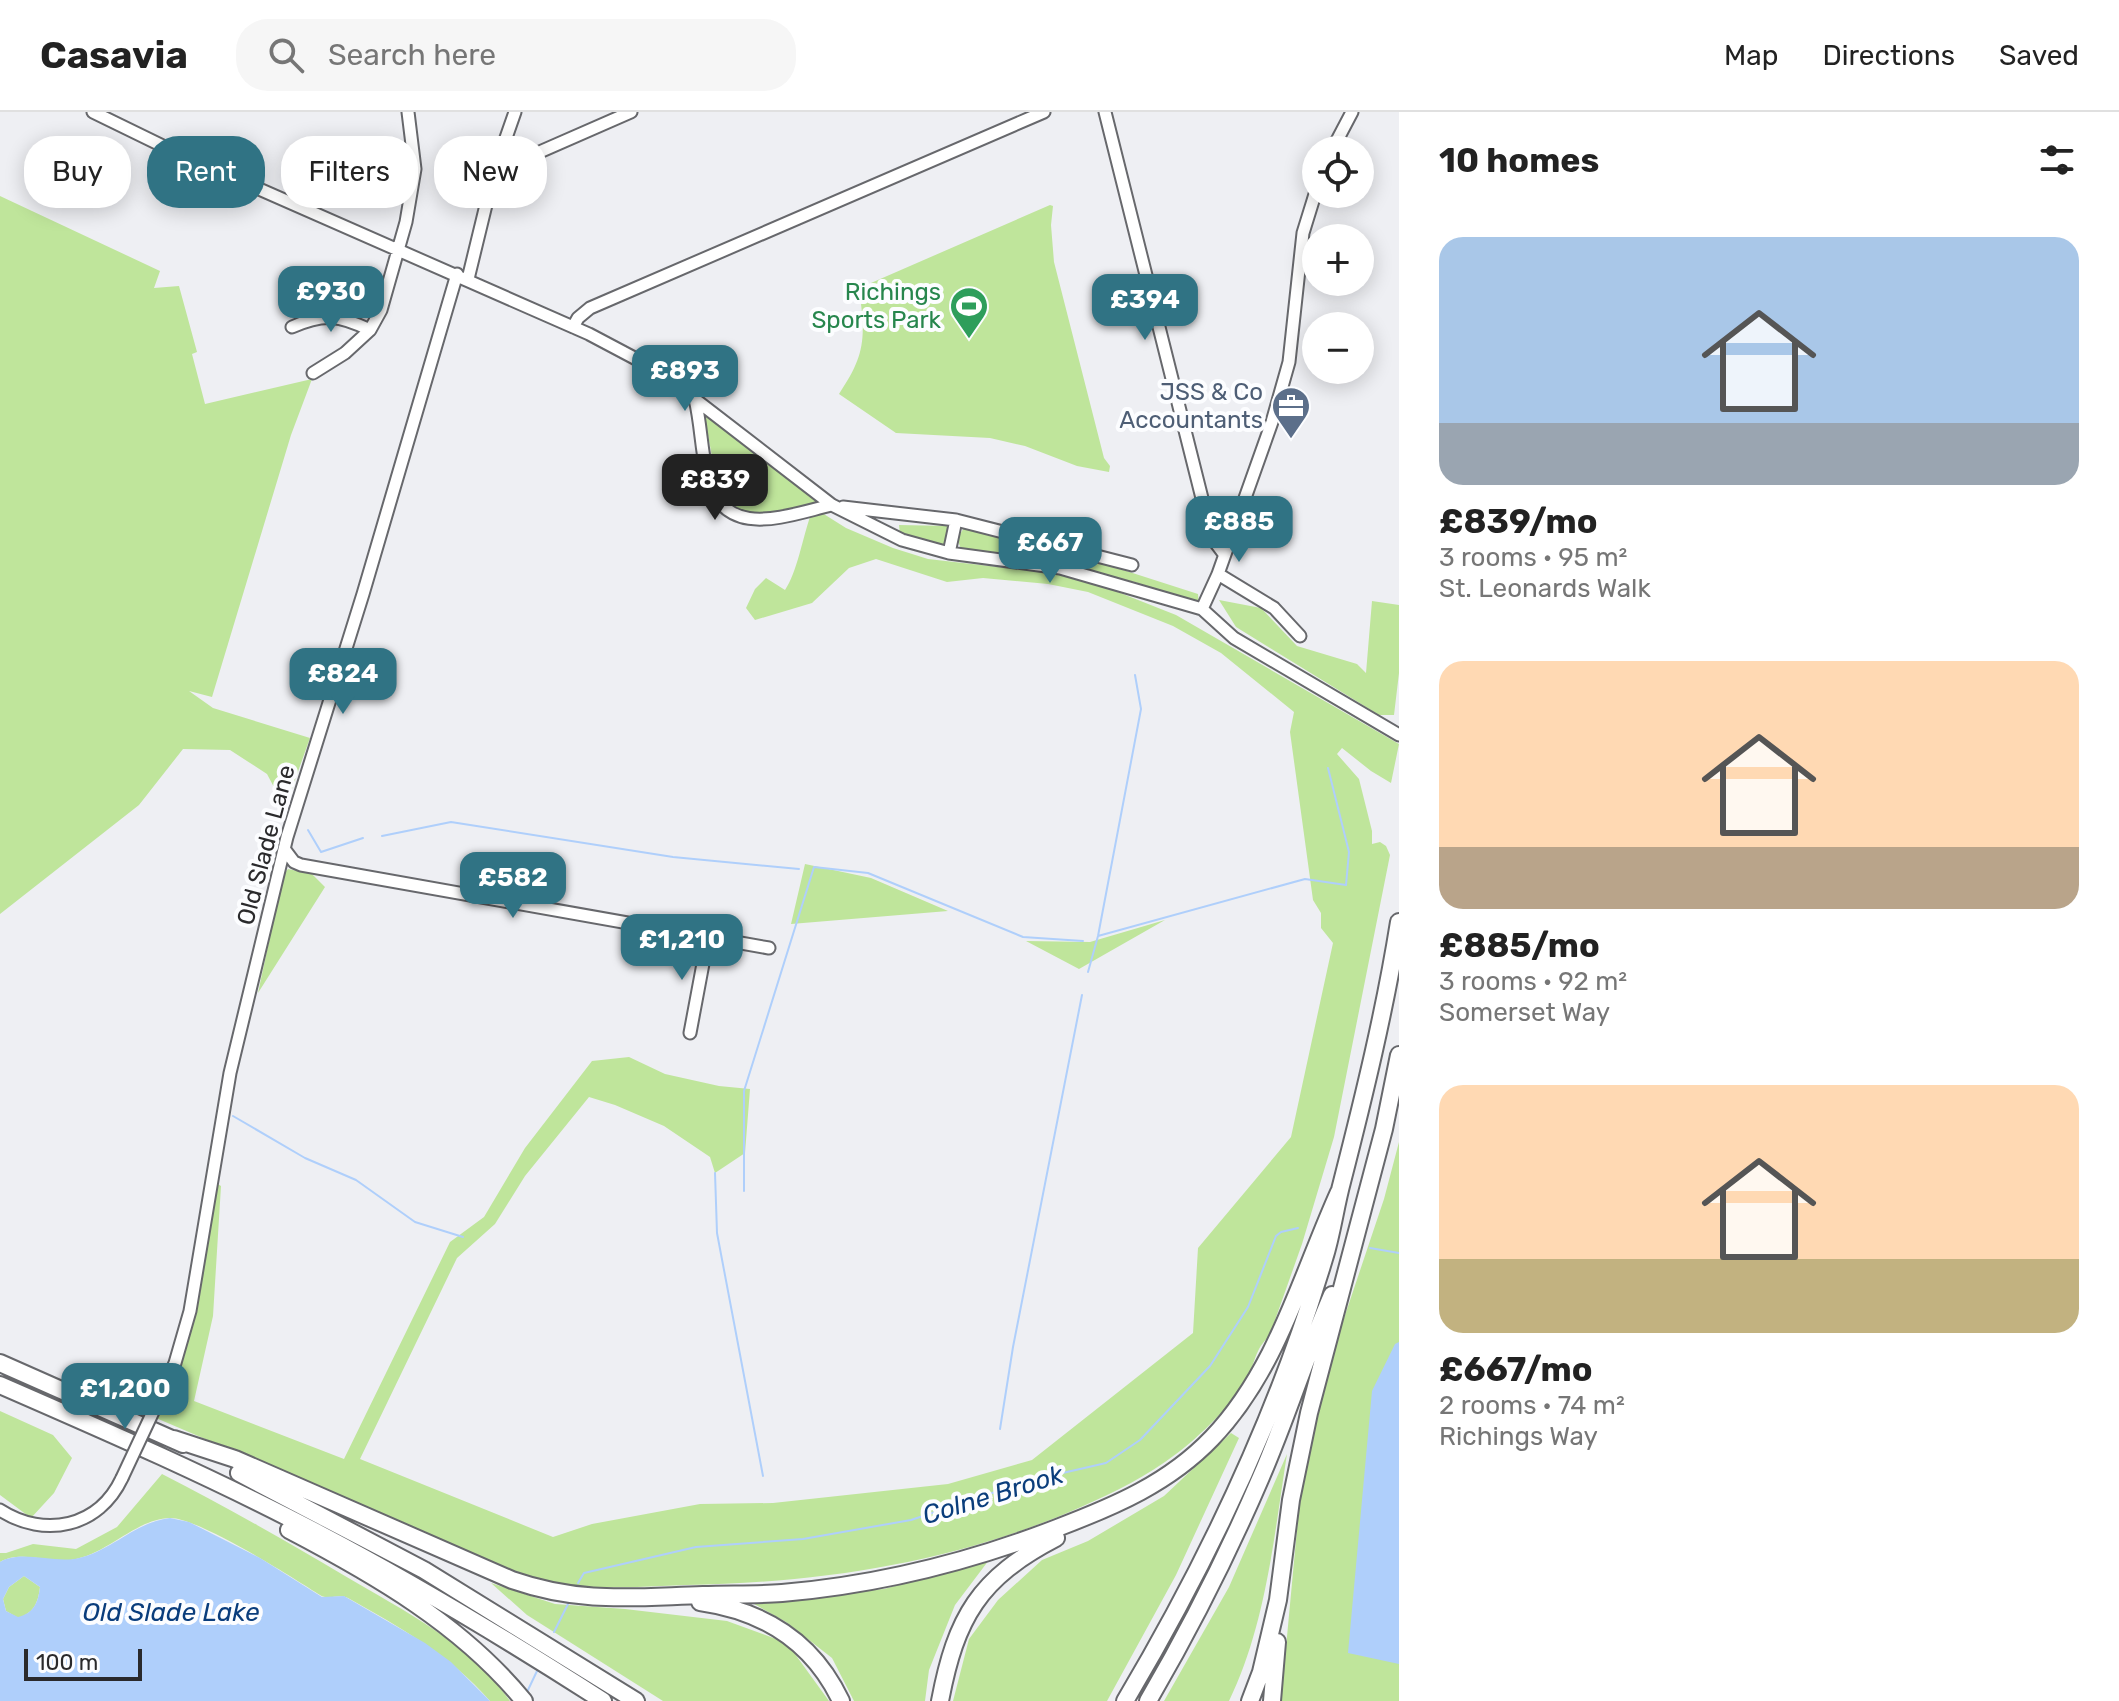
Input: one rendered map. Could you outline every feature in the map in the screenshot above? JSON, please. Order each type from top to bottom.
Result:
[{"type":"highway","points":[[1125,1701],[1211,1541],[1268,1414],[1324,1258],[1375,1050],[1399,922]]},
{"type":"highway","points":[[1250,1701],[1261,1672],[1278,1600],[1302,1443],[1340,1303],[1347,1261],[1384,1129],[1399,1055]]},
{"type":"highway","points":[[174,1439],[235,1459],[534,1588],[586,1597],[659,1598],[780,1593],[891,1577],[1001,1550],[1085,1519],[1136,1495],[1170,1474],[1210,1440],[1238,1408],[1277,1340],[1339,1192]]},
{"type":"highway","points":[[1148,1701],[1199,1610],[1243,1519],[1347,1261]]},
{"type":"highway","points":[[0,1363],[174,1439],[424,1570],[636,1701]]},
{"type":"highway","points":[[0,1385],[286,1516],[483,1625],[603,1701]]},
{"type":"highway","points":[[167,1459],[227,1498],[335,1556],[430,1614],[488,1661],[524,1701]]},
{"type":"highway","points":[[940,1701],[954,1644],[979,1596],[1017,1560],[1085,1519]]},
{"type":"highway","points":[[659,1598],[719,1605],[770,1622],[810,1653],[841,1701]]},
{"type":"highway","points":[[1272,1701],[1278,1600]]},
{"type":"street","points":[[93,112],[175,152],[573,327],[657,370],[833,506],[902,540],[949,553],[1060,568],[1202,609],[1234,638],[1395,732]]},
{"type":"street","points":[[313,373],[345,353],[370,330],[381,310],[399,249],[415,169],[408,112]]},
{"type":"street","name":"Old Slade Lane","points":[[507,136],[515,112]]},
{"type":"street","points":[[547,149],[631,112]]},
{"type":"street","points":[[573,327],[590,308],[1044,112]]},
{"type":"street","points":[[1105,112],[1212,538],[1224,554]]},
{"type":"street","points":[[1339,136],[1352,112]]},
{"type":"street","name":"Old Slade Lane","points":[[0,1510],[31,1524],[60,1526],[89,1517],[105,1504],[122,1478],[175,1363],[190,1311],[230,1073],[285,850],[483,208]]},
{"type":"street","points":[[1202,609],[1218,574],[1272,422],[1289,362],[1303,233],[1311,208]]},
{"type":"street","points":[[292,327],[314,317],[334,317],[370,330]]},
{"type":"street","points":[[694,399],[702,427],[707,476],[722,505],[738,517],[761,521],[833,506],[956,520],[1132,565]]},
{"type":"street","points":[[949,553],[956,520]]},
{"type":"street","points":[[1218,574],[1274,608],[1300,636]]},
{"type":"street","points":[[285,850],[294,862],[301,865],[769,948]]},
{"type":"street","points":[[690,1033],[708,937]]},
{"type":"green space","points":[[0,196],[160,271],[154,288],[179,286],[197,352],[192,354],[205,404],[312,379],[291,435],[212,697],[189,691],[213,708],[310,738],[285,808],[267,774],[230,750],[183,749],[139,805],[0,914]]},
{"type":"green space","name":"Richings Sports Park","points":[[1053,206],[1054,262],[1104,458],[1110,466],[1109,472],[1077,466],[1025,446],[990,438],[896,433],[839,394],[860,352],[863,330],[861,304],[876,296],[871,283]]},
{"type":"green space","points":[[704,414],[821,503],[821,507],[761,514],[748,513],[734,506],[718,488]]},
{"type":"green space","points":[[819,511],[846,528],[928,559],[1061,574],[1090,581],[1176,615],[1399,744],[1391,783],[1342,748],[1337,754],[1359,779],[1372,831],[1372,844],[1380,842],[1390,855],[1334,1137],[1302,1244],[1269,1337],[1258,1351],[1241,1389],[1195,1439],[1142,1476],[1081,1507],[986,1542],[888,1566],[838,1574],[787,1580],[628,1587],[563,1584],[512,1570],[156,1418],[184,1357],[216,1183],[221,1186],[213,1316],[194,1401],[344,1459],[450,1242],[484,1217],[525,1148],[592,1061],[629,1057],[665,1074],[719,1086],[750,1089],[745,1153],[715,1173],[710,1157],[664,1126],[589,1097],[525,1176],[495,1224],[457,1258],[360,1459],[553,1537],[592,1524],[700,1504],[773,1503],[948,1484],[1032,1460],[1193,1333],[1198,1248],[1291,1137],[1333,943],[1321,928],[1321,913],[1313,900],[1290,732],[1294,712],[1221,653],[1173,626],[1088,592],[1048,584],[983,578],[947,582],[876,559],[849,568],[812,603],[755,620],[746,608],[755,589],[766,578],[785,590],[811,514]]},
{"type":"green space","points":[[899,525],[951,526],[947,547],[900,535]]},
{"type":"green space","points":[[965,526],[1089,559],[1198,594],[1199,605],[1135,582],[962,551],[957,539]]},
{"type":"green space","points":[[1219,600],[1261,608],[1297,646],[1357,664],[1366,673],[1372,601],[1399,605],[1399,673],[1394,715],[1379,715],[1236,627]]},
{"type":"green space","points":[[805,864],[871,878],[948,911],[791,924]]},
{"type":"green space","points":[[288,869],[312,874],[325,887],[258,993],[283,875]]},
{"type":"green space","points":[[1165,920],[1079,969],[1026,941],[1090,942]]},
{"type":"green space","points":[[1399,1142],[1399,1701],[1281,1701],[1299,1508],[1310,1448],[1334,1348],[1384,1199]]},
{"type":"green space","points":[[0,1411],[53,1435],[72,1458],[54,1493],[31,1518],[0,1495]]},
{"type":"green space","points":[[1231,1433],[1239,1438],[1176,1575],[1107,1701],[953,1701],[969,1639],[998,1600],[1042,1560],[1088,1541],[1164,1496]]},
{"type":"green space","points":[[1287,1454],[1260,1611],[1242,1672],[1229,1701],[1164,1701],[1229,1587]]},
{"type":"green space","points":[[162,1474],[277,1536],[435,1630],[476,1662],[510,1701],[490,1701],[442,1656],[348,1598],[323,1597],[245,1550],[183,1520],[170,1518],[145,1524],[85,1557],[62,1560],[17,1557],[0,1562],[0,1553],[33,1544],[76,1549],[117,1527]]},
{"type":"green space","points":[[989,1560],[955,1605],[929,1670],[925,1701],[854,1701],[832,1658],[786,1622],[747,1600],[884,1589]]},
{"type":"green space","points":[[24,1576],[40,1587],[34,1607],[18,1618],[6,1611],[3,1599],[9,1587]]},
{"type":"green space","points":[[491,1583],[555,1604],[727,1621],[787,1643],[829,1701],[663,1701],[527,1615]]},
{"type":"water","points":[[1399,1342],[1399,1664],[1348,1653],[1372,1391],[1395,1344]]},
{"type":"water","name":"Old Slade Lake","points":[[170,1518],[189,1522],[260,1558],[322,1597],[344,1596],[425,1643],[451,1662],[490,1701],[0,1701],[0,1562],[18,1557],[79,1558],[157,1521]],"holes":[[[24,1576],[40,1587],[36,1602],[28,1613],[18,1617],[6,1611],[3,1599],[9,1587]]]},
{"type":"waterway","points":[[1088,972],[1098,936],[1141,709],[1135,675]]},
{"type":"waterway","points":[[1098,936],[1305,879],[1346,885],[1349,852],[1328,768]]},
{"type":"waterway","points":[[382,836],[451,822],[673,857],[799,869]]},
{"type":"waterway","points":[[308,830],[321,852],[363,838]]},
{"type":"waterway","points":[[744,1191],[744,1091],[814,867],[868,873],[1023,937],[1083,941]]},
{"type":"waterway","points":[[1000,1429],[1013,1347],[1082,995]]},
{"type":"waterway","points":[[233,1116],[305,1158],[356,1180],[415,1222],[463,1237]]},
{"type":"waterway","points":[[715,1173],[717,1233],[763,1476]]},
{"type":"waterway","name":"Colne Brook","points":[[578,1583],[584,1573],[696,1547],[803,1539],[911,1520],[1028,1481],[1106,1463],[1140,1440],[1210,1366],[1248,1307],[1276,1236],[1298,1228]]},
{"type":"waterway","name":"Colne Brook","points":[[1370,1248],[1399,1253]]},
{"type":"waterway","name":"Colne Brook","points":[[554,1632],[569,1602]]},
{"type":"waterway","name":"Colne Brook","points":[[528,1690],[537,1671]]},
{"type":"place","name":"Richings Sports Park","points":[[969,340]]},
{"type":"place","name":"JSS & Co Accountants","points":[[1291,440]]}]
